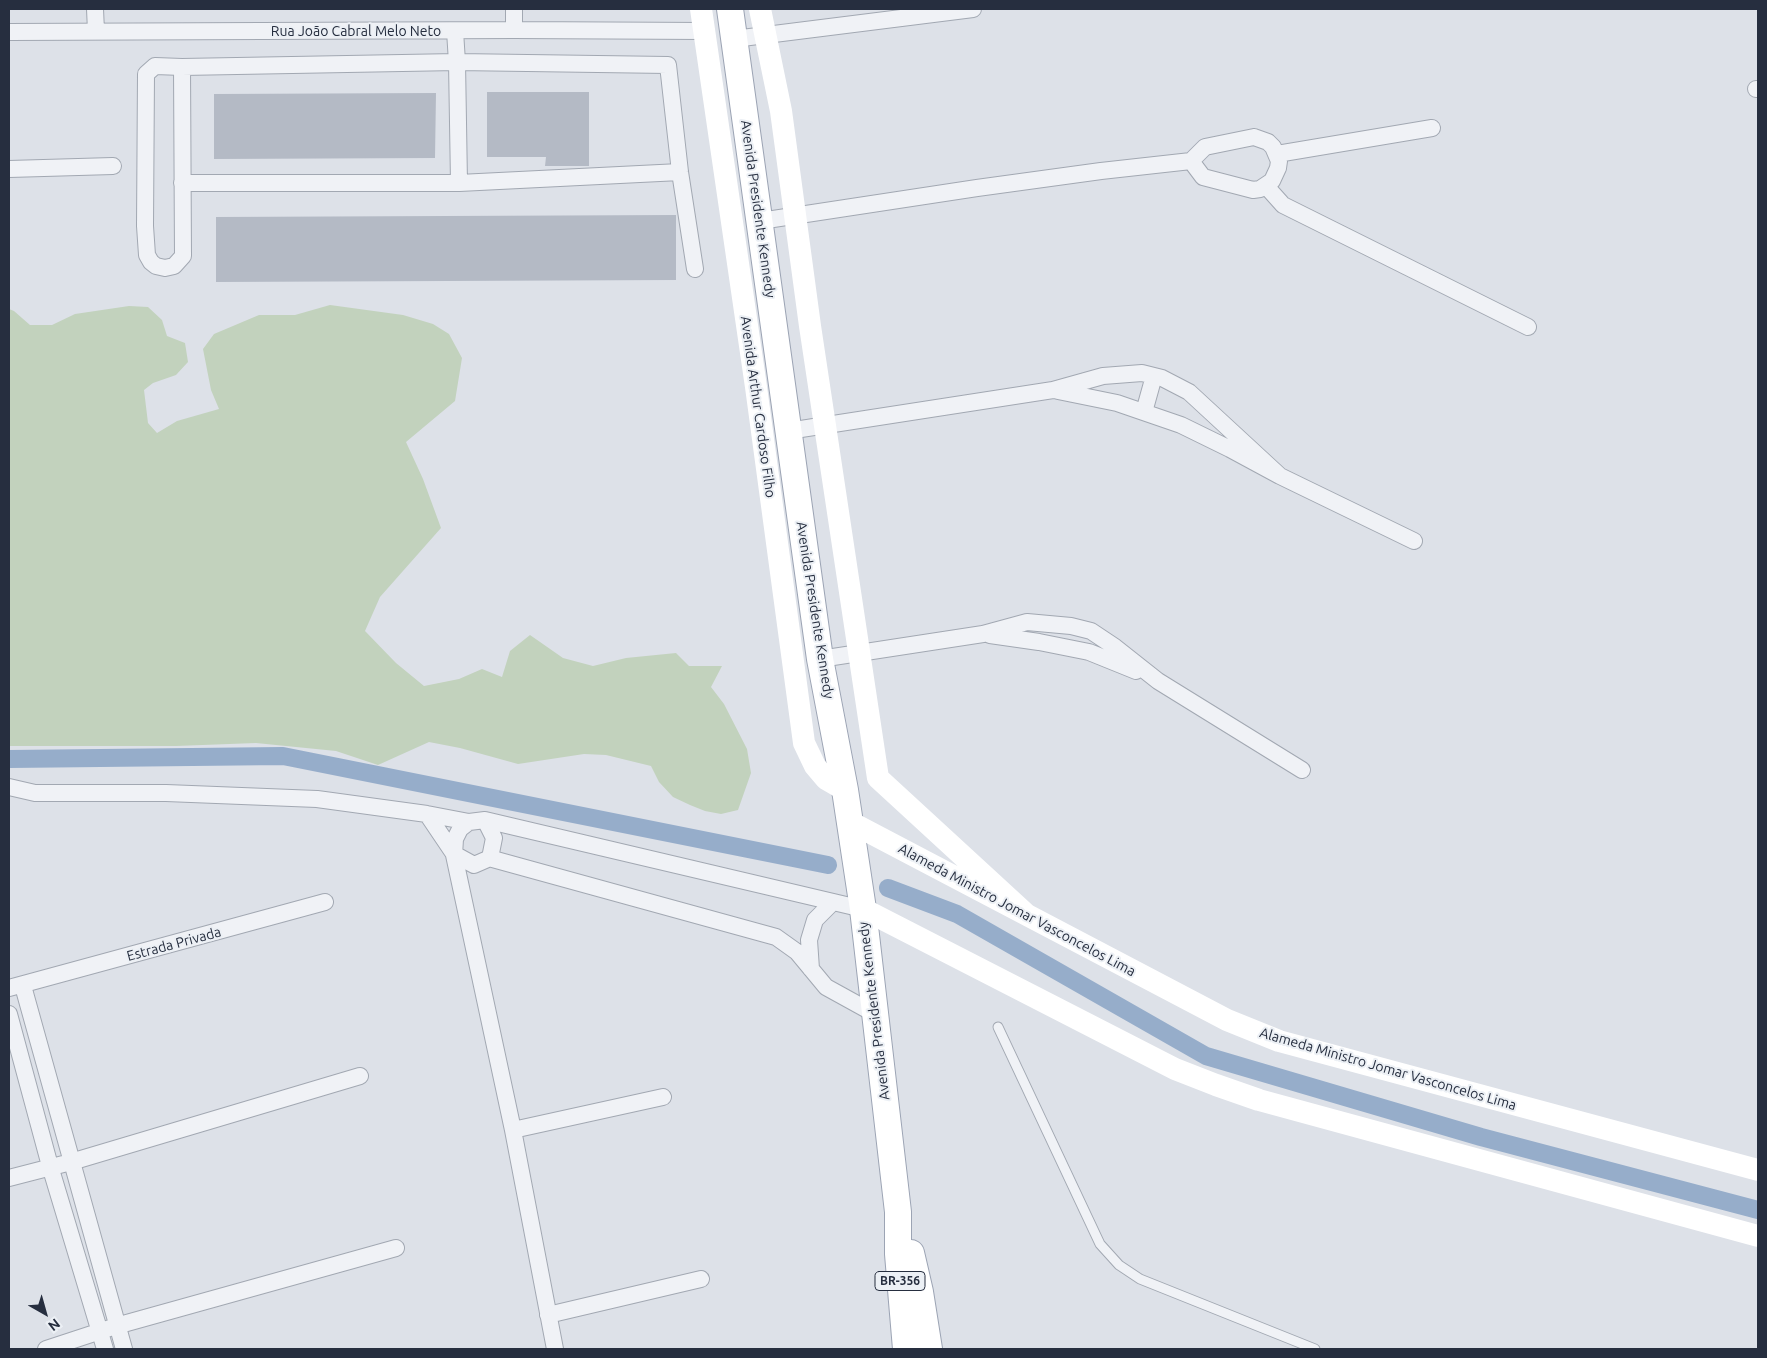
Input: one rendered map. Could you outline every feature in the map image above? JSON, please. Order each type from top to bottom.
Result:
[{"type":"main road","name":"Avenida Arthur Cardoso Filho","points":[[701,9],[716,104],[804,742],[815,766],[826,778],[845,790]]},
{"type":"main road","name":"Avenida Presidente Kennedy","points":[[730,9],[820,659],[845,790],[863,909],[898,1212],[898,1254],[906,1349]]},
{"type":"main road","points":[[760,9],[781,111],[825,425],[878,778],[1027,915]]},
{"type":"main road","name":"Alameda Ministro Jomar Vasconcelos Lima","points":[[850,822],[1226,1020],[1279,1041],[1758,1170]]},
{"type":"main road","points":[[863,909],[1175,1069],[1216,1085],[1259,1100],[1758,1236]]},
{"type":"main road","name":"Avenida Presidente Kennedy","points":[[898,1212],[913,1257],[928,1349]]},
{"type":"street","points":[[95,9],[96,31]]},
{"type":"street","points":[[514,9],[514,30]]},
{"type":"street","points":[[734,39],[973,9]]},
{"type":"street","name":"Rua João Cabral Melo Neto","points":[[9,32],[514,30],[704,32]]},
{"type":"street","points":[[455,31],[459,183]]},
{"type":"street","points":[[182,67],[183,256],[174,266],[165,268],[156,266],[150,262],[147,255],[145,226],[146,74],[156,66],[457,62],[668,65],[680,172],[694,269]]},
{"type":"street","points":[[716,104],[742,100]]},
{"type":"street","points":[[1277,154],[1432,128]]},
{"type":"street","points":[[760,221],[1072,175],[1191,161],[1205,147],[1254,137],[1268,142],[1277,154],[1278,168],[1272,181],[1266,186],[1253,190],[1202,176],[1191,161]]},
{"type":"street","points":[[9,169],[113,166]]},
{"type":"street","points":[[182,183],[459,183],[680,172]]},
{"type":"street","points":[[1266,186],[1283,205],[1528,327]]},
{"type":"street","points":[[788,431],[1053,390],[1103,376],[1142,373],[1162,378],[1189,392],[1280,476]]},
{"type":"street","points":[[1144,412],[1154,376]]},
{"type":"street","points":[[1053,390],[1117,403],[1189,429],[1280,476],[1414,541]]},
{"type":"street","points":[[820,659],[983,634],[1027,622],[1071,626],[1091,631],[1115,647],[1158,681],[1302,770]]},
{"type":"street","points":[[9,787],[35,793],[317,798],[480,821],[863,909]]},
{"type":"street","points":[[428,814],[454,854],[473,864]]},
{"type":"street","points":[[480,821],[460,829],[455,839],[454,854],[513,1130],[555,1349]]},
{"type":"street","points":[[480,821],[494,838],[489,858]]},
{"type":"street","points":[[462,892],[473,864],[489,858],[776,937],[797,952],[826,987],[875,1014]]},
{"type":"street","name":"Estrada Privada","points":[[124,1349],[71,1162],[16,987],[325,902]]},
{"type":"street","points":[[811,969],[809,940],[816,920],[834,902]]},
{"type":"street","points":[[9,1014],[50,1166],[105,1349]]},
{"type":"street","points":[[9,1178],[71,1162],[360,1076]]},
{"type":"street","points":[[513,1130],[663,1097]]},
{"type":"street","points":[[46,1349],[116,1326],[396,1248]]},
{"type":"street","points":[[548,1315],[701,1279]]},
{"type":"lane","points":[[998,1027],[1100,1244],[1119,1265],[1140,1279],[1315,1349]]},
{"type":"green space","points":[[330,305],[403,315],[433,324],[449,334],[462,358],[455,401],[406,442],[423,479],[441,528],[380,597],[365,631],[396,663],[424,686],[459,679],[482,669],[502,677],[510,651],[530,635],[563,658],[593,666],[626,658],[676,653],[689,666],[722,666],[711,687],[724,704],[747,749],[751,773],[738,810],[721,814],[705,811],[690,805],[673,797],[659,782],[651,766],[606,755],[584,754],[518,764],[460,748],[429,742],[378,765],[336,751],[256,743],[176,746],[9,746],[9,309],[30,325],[52,325],[75,314],[129,306],[148,307],[162,320],[167,336],[185,343],[188,362],[176,375],[153,383],[144,390],[148,423],[157,433],[177,421],[219,409],[211,390],[203,349],[214,334],[259,315],[295,315]]},
{"type":"building","points":[[487,92],[589,92],[589,166],[545,166],[546,157],[487,157]]},
{"type":"building","points":[[436,93],[435,158],[214,159],[214,94]]},
{"type":"building","points":[[676,215],[676,280],[216,282],[216,217]]},
{"type":"waterway","points":[[9,759],[283,756],[828,865]]},
{"type":"waterway","points":[[888,888],[957,914],[1206,1056],[1481,1137],[1758,1210]]}]
